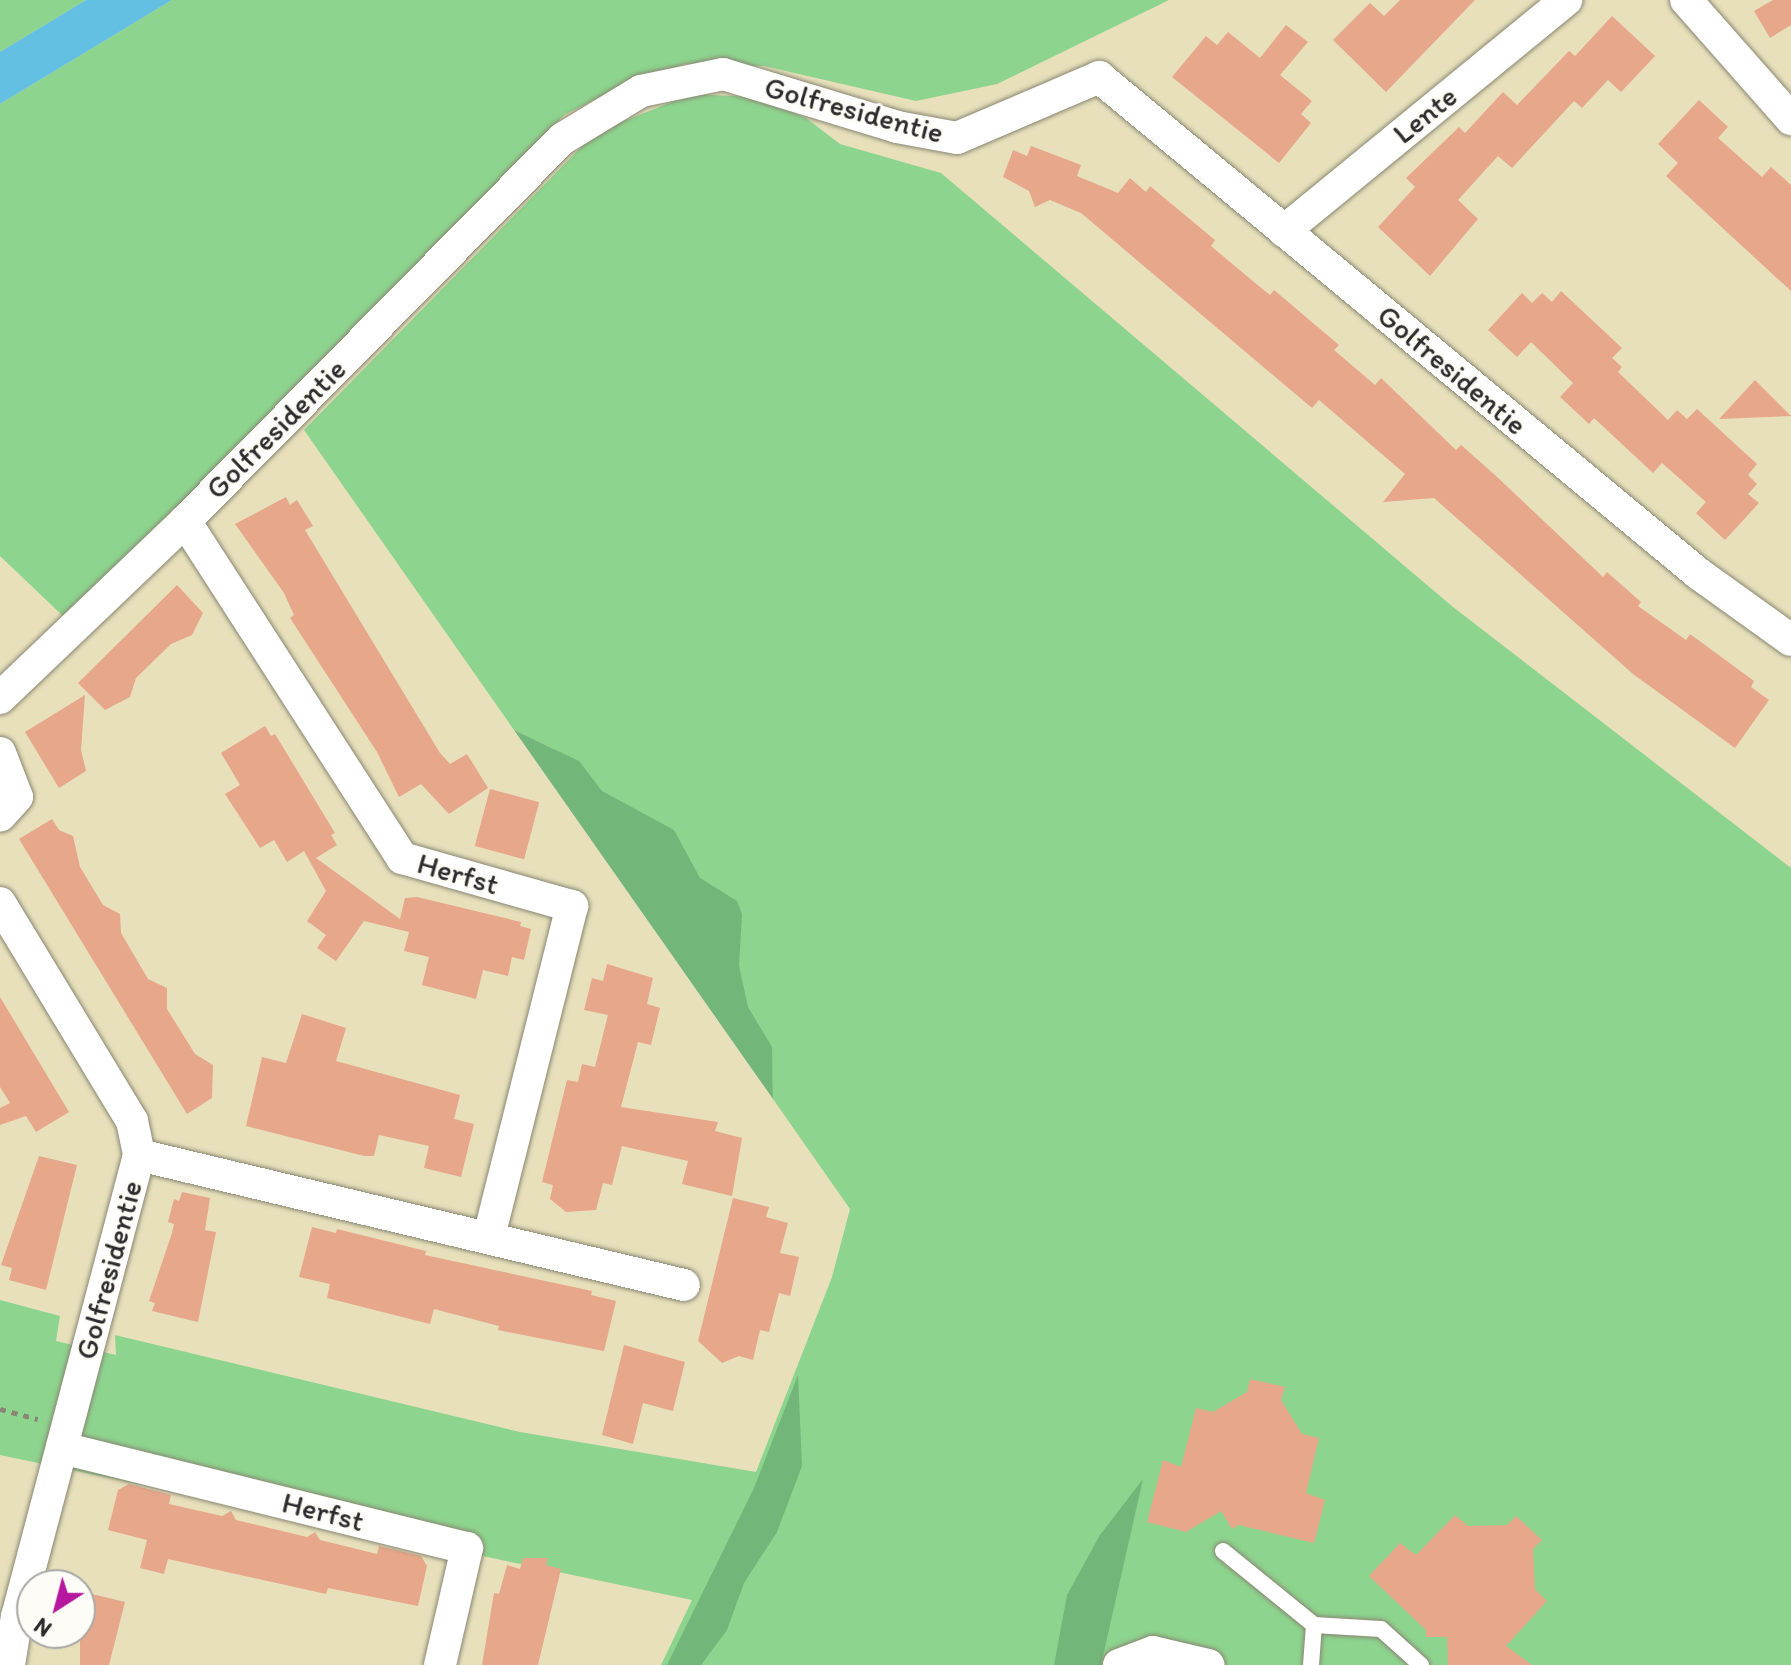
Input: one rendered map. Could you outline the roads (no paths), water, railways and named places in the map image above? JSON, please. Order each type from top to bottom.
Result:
[{"type":"street","name":"Lente","points":[[1284,231],[1566,0]]},
{"type":"street","points":[[1686,0],[1791,119]]},
{"type":"street","name":"Golfresidentie","points":[[0,698],[185,521],[562,139],[641,91],[723,74],[897,127],[957,138],[1099,77],[1699,574],[1791,640]]},
{"type":"street","name":"Herfst","points":[[185,521],[402,858],[572,906],[489,1237]]},
{"type":"street","points":[[0,753],[17,797],[0,816]]},
{"type":"street","name":"Golfresidentie","points":[[0,903],[132,1121],[139,1155],[65,1437],[8,1614],[9,1665]]},
{"type":"street","points":[[139,1155],[684,1285]]},
{"type":"street","name":"Herfst","points":[[65,1437],[467,1548],[440,1665]]},
{"type":"street","points":[[1119,1665],[1153,1652],[1208,1665]]},
{"type":"lane","points":[[1223,1551],[1314,1625],[1381,1629],[1421,1665]]},
{"type":"lane","points":[[1311,1665],[1314,1625]]},
{"type":"water","points":[[86,0],[172,0],[0,104],[0,52]]}]
